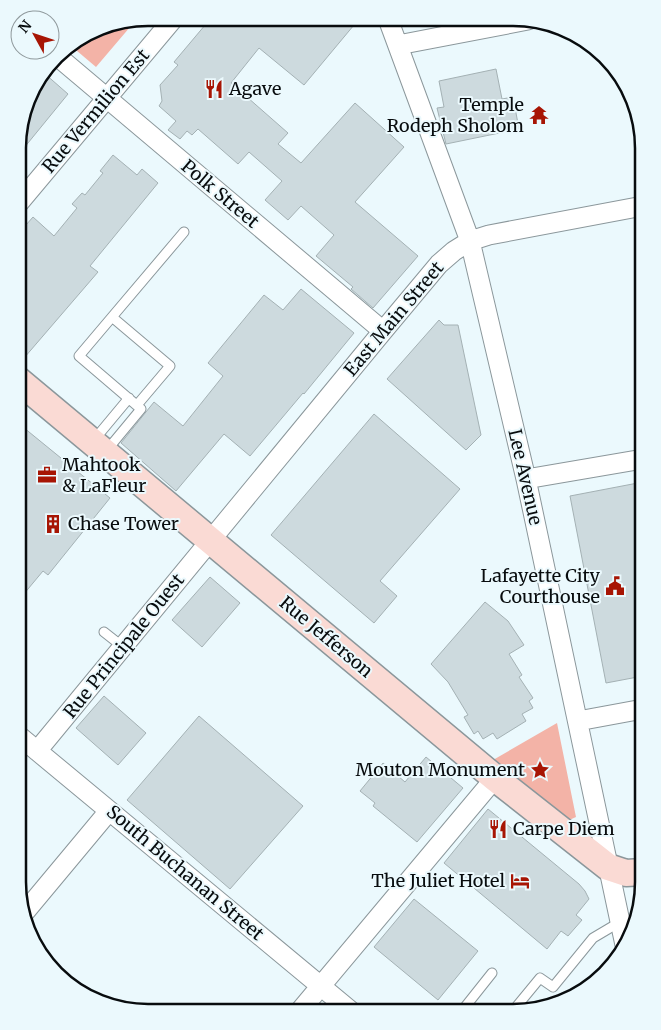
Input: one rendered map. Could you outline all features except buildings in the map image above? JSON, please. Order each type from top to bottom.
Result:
[{"type":"street","name":"Rue Vermilion Est","points":[[26,194],[167,26]]},
{"type":"street","name":"Lee Avenue","points":[[391,26],[470,241],[526,479],[623,934]]},
{"type":"street","points":[[398,45],[497,26]]},
{"type":"street","name":"Polk Street","points":[[63,61],[383,331]]},
{"type":"street","name":"East Main Street","points":[[211,540],[439,264],[454,251],[470,241],[489,235],[635,208]]},
{"type":"street","name":"Rue Jefferson","points":[[26,387],[495,778],[608,867],[626,873],[634,873]]},
{"type":"street","points":[[526,479],[635,460]]},
{"type":"street","name":"Rue Principale Ouest","points":[[37,751],[211,540]]},
{"type":"street","points":[[578,721],[634,711]]},
{"type":"street","name":"South Buchanan Street","points":[[26,742],[342,1004]]},
{"type":"street","points":[[306,1004],[495,778]]},
{"type":"street","points":[[29,907],[108,810]]},
{"type":"lane","points":[[99,447],[141,409],[79,356],[184,232]]},
{"type":"lane","points":[[112,317],[170,366],[137,405]]},
{"type":"lane","points":[[99,447],[129,398]]},
{"type":"lane","points":[[104,632],[123,647]]},
{"type":"lane","points":[[519,1003],[540,978],[553,987],[593,938],[620,922]]},
{"type":"lane","points":[[467,1004],[492,973]]},
{"type":"shaded area","points":[[130,27],[96,67],[76,50],[94,39],[116,30]]},
{"type":"shaded area","points":[[557,723],[576,817],[567,821],[493,760]]},
{"type":"place","name":"Agave","points":[[214,89]]},
{"type":"place","name":"Temple Rodeph Sholom","points":[[539,115]]},
{"type":"place","name":"Mahtook & LaFleur","points":[[47,475]]},
{"type":"place","name":"Chase Tower","points":[[53,524]]},
{"type":"place","name":"Lafayette City Courthouse","points":[[615,586]]},
{"type":"place","name":"Mouton Monument","points":[[540,770]]},
{"type":"place","name":"Carpe Diem","points":[[498,829]]},
{"type":"place","name":"The Juliet Hotel","points":[[520,881]]}]
